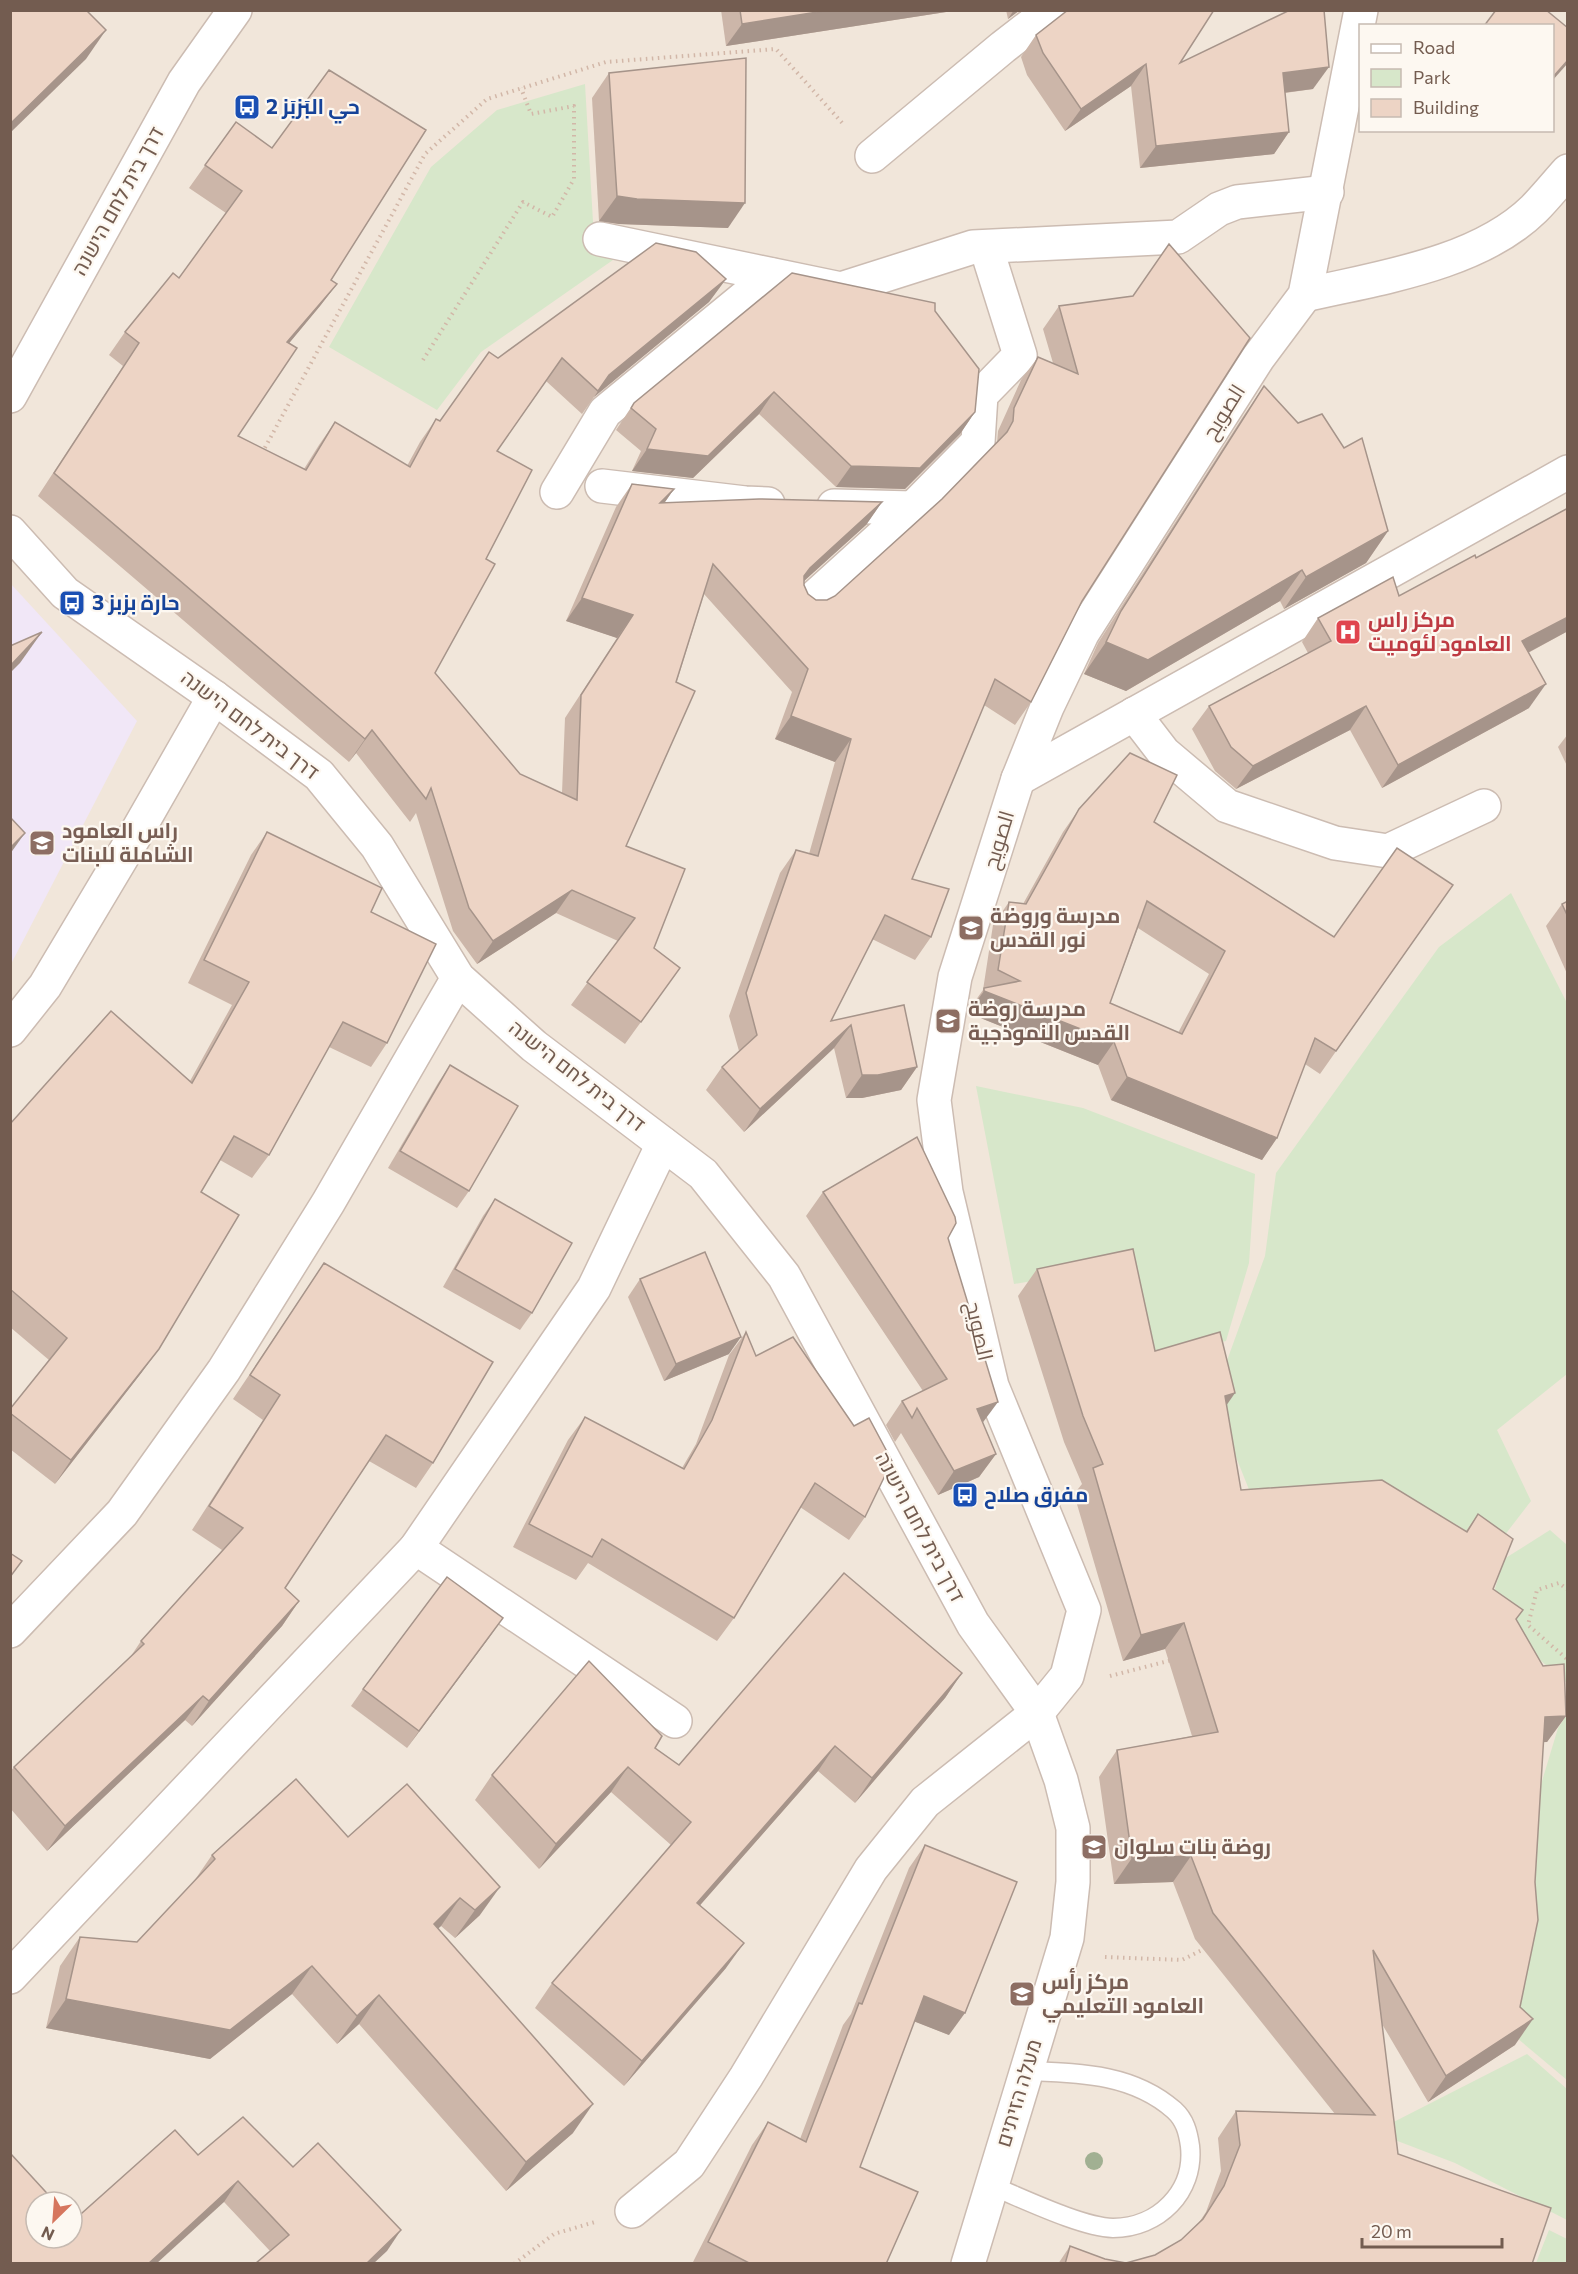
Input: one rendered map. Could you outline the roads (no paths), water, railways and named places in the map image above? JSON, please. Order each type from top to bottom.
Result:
[{"type":"street","name":"דרך בית לחם הישנה","points":[[10,396],[184,82],[235,10]]},
{"type":"street","points":[[872,156],[1051,10]]},
{"type":"street","name":"الصويح","points":[[632,2211],[689,2164],[746,2077],[871,1869],[918,1810],[1037,1713],[1067,1676],[1084,1610],[992,1386],[946,1192],[934,1100],[955,977],[1018,779],[1047,707],[1082,634],[1258,358],[1305,295],[1361,10]]},
{"type":"street","points":[[1305,295],[1433,265],[1498,236],[1533,210],[1568,171]]},
{"type":"street","points":[[600,239],[841,289],[973,247],[1178,237],[1219,209],[1237,202],[1327,192]]},
{"type":"street","points":[[806,605],[913,508],[978,442],[981,395],[1020,355],[986,247]]},
{"type":"street","points":[[557,492],[605,412],[772,275]]},
{"type":"street","points":[[1018,779],[1568,472]]},
{"type":"street","points":[[602,486],[745,503],[913,508]]},
{"type":"street","name":"דרך בית לחם הישנה","points":[[10,532],[64,593],[214,697],[320,775],[377,846],[458,978],[534,1046],[703,1174],[784,1276],[973,1624],[1037,1713]]},
{"type":"street","points":[[10,1030],[45,986],[214,697]]},
{"type":"street","points":[[1134,714],[1164,753],[1227,806],[1335,843],[1388,851],[1484,806]]},
{"type":"street","points":[[10,1631],[122,1513],[224,1370],[328,1203],[458,978]]},
{"type":"street","points":[[10,1977],[416,1548],[594,1288],[663,1144]]},
{"type":"street","points":[[416,1548],[675,1721]]},
{"type":"street","name":"מעלה הזיתים","points":[[968,2264],[1067,1938],[1073,1881],[1073,1828],[1061,1780],[1037,1713]]},
{"type":"lane","points":[[992,2186],[1080,2221],[1112,2228],[1142,2224],[1166,2210],[1184,2188],[1191,2160],[1188,2129],[1175,2111],[1148,2092],[1120,2080],[1089,2073],[1026,2071]]},
{"type":"place","name":"حي البَزبَز 2","points":[[247,107]]},
{"type":"place","name":"حارة بزبز 3","points":[[72,603]]},
{"type":"place","name":"مركز راس العامود لئوميت","points":[[1348,632]]},
{"type":"place","name":"راس العامود الشاملة للبنات","points":[[42,843]]},
{"type":"place","name":"مدرسة وروضة نور القدس","points":[[971,928]]},
{"type":"place","name":"مدرسة روضة القدس النموذجية","points":[[948,1021]]},
{"type":"place","name":"مفرق صلاح","points":[[965,1495]]},
{"type":"place","name":"روضة بنات سلوان","points":[[1094,1847]]},
{"type":"place","name":"مركز رأس العامود التعليمي","points":[[1022,1994]]}]
